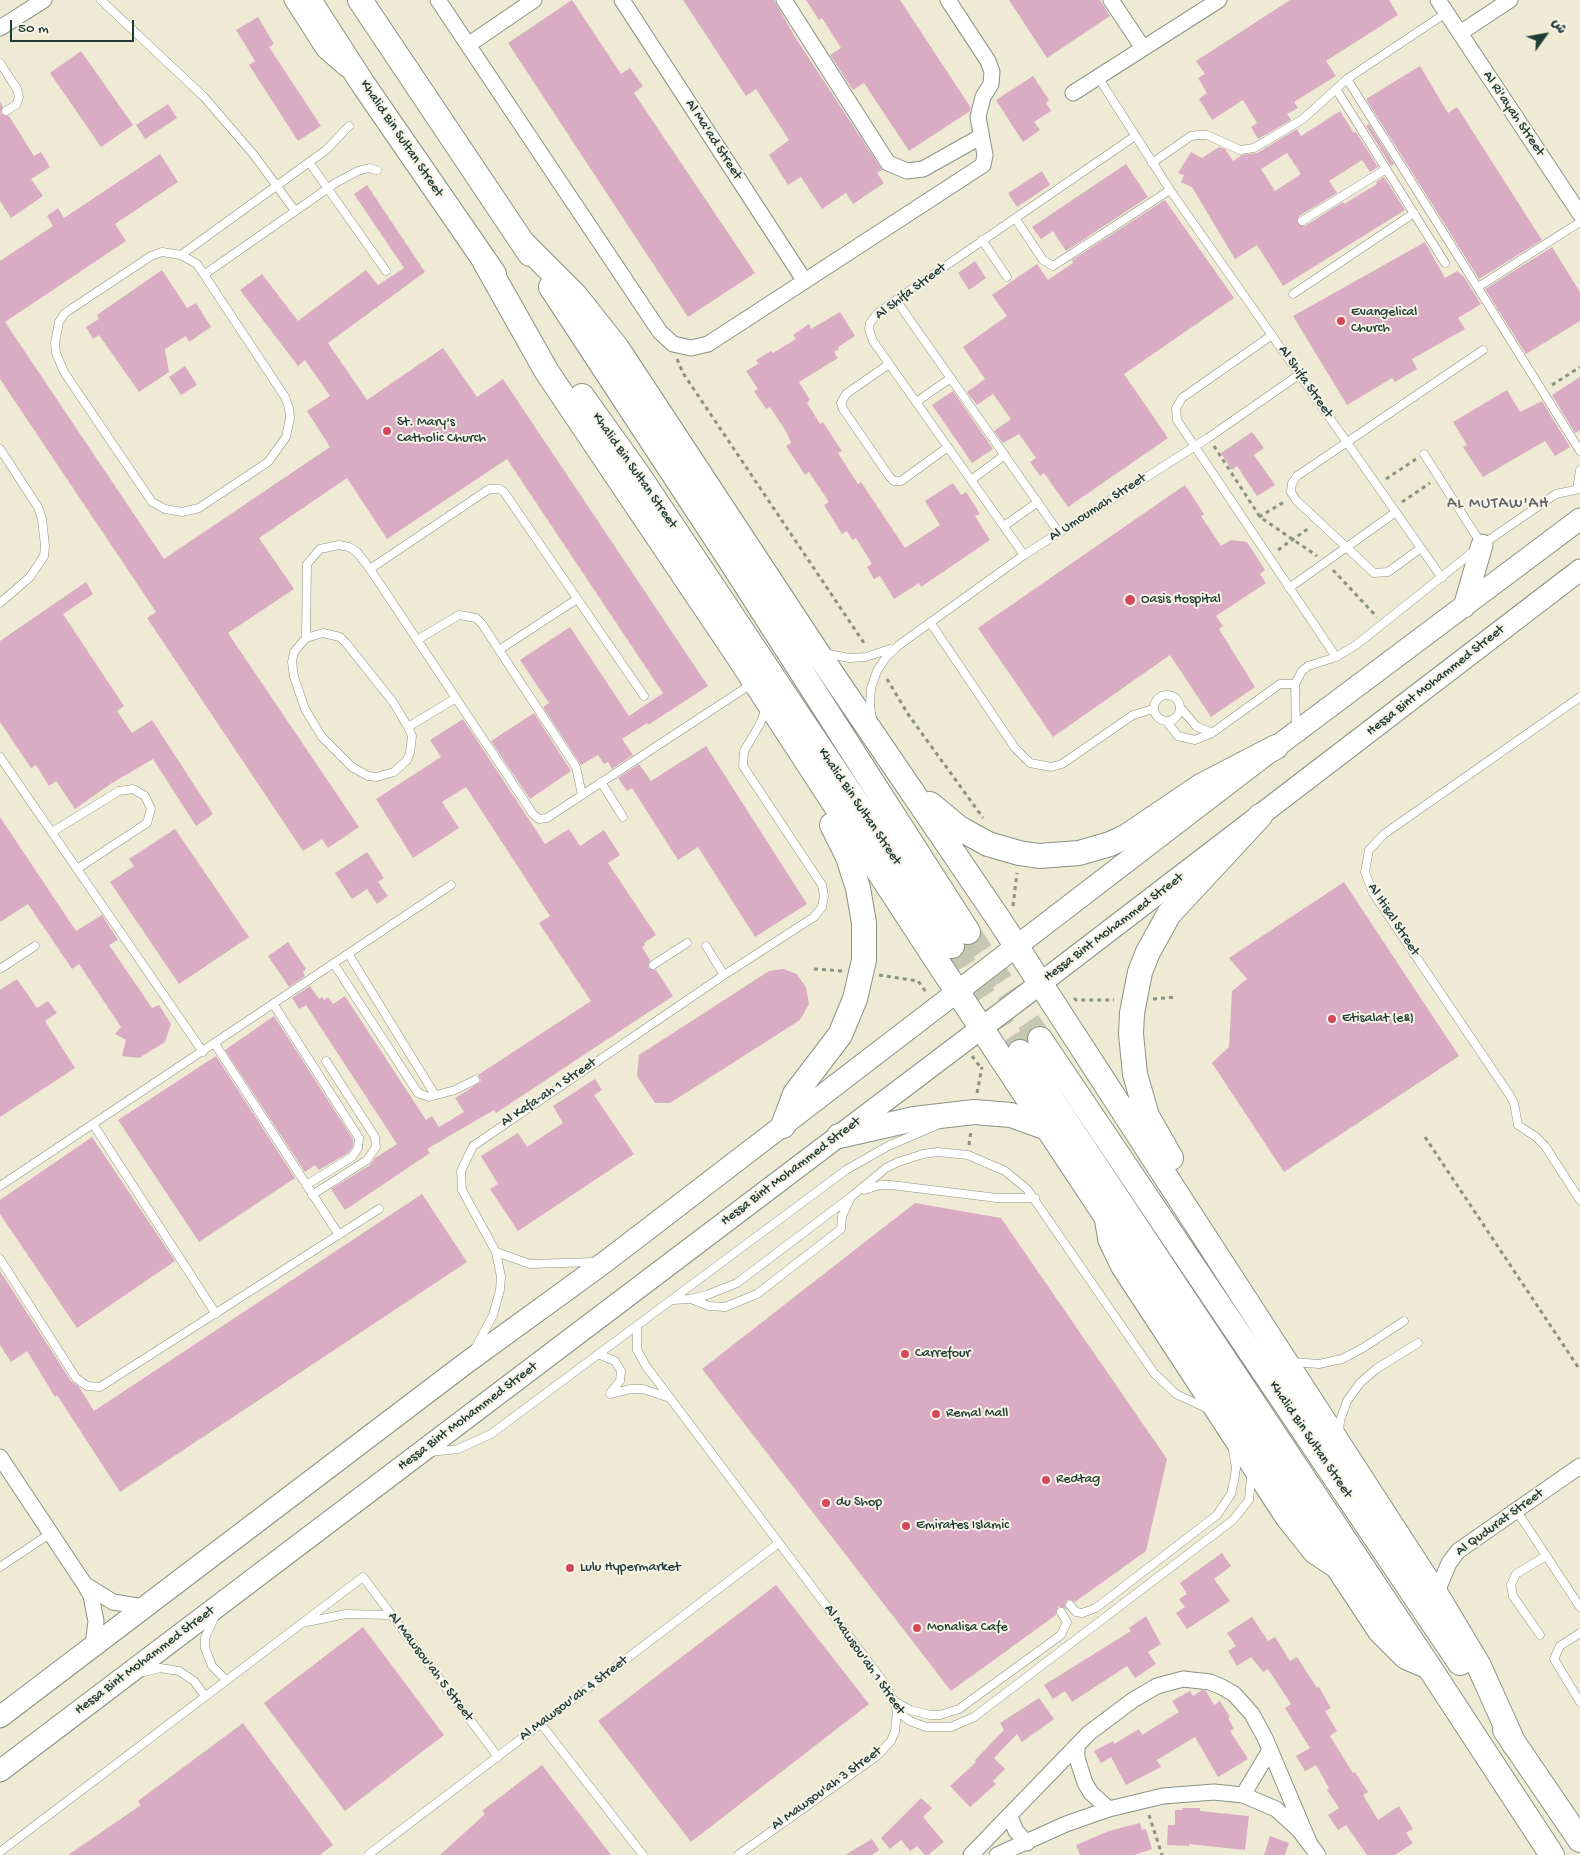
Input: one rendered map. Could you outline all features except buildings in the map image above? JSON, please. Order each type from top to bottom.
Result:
[{"type":"main road","name":"Khalid Bin Sultan Street","points":[[309,0],[363,84],[485,262],[637,473],[960,939],[730,560],[522,242],[360,0]]},
{"type":"main road","points":[[522,242],[575,295],[618,348],[815,649],[1017,946],[1048,977],[1267,1336],[1436,1594],[1480,1666],[1514,1744]]},
{"type":"main road","points":[[485,262],[547,372],[755,682],[1388,1641],[1406,1656],[1429,1666]]},
{"type":"main road","points":[[0,1717],[466,1363],[605,1262],[1276,747],[1580,519]]},
{"type":"main road","points":[[1464,607],[1482,545]]},
{"type":"main road","name":"Hessa Bint Mohammed Street","points":[[0,1771],[983,1028],[1580,570]]},
{"type":"main road","points":[[904,780],[960,828],[988,844],[1019,853],[1058,856],[1079,853],[1110,844],[1126,836],[1201,786],[1276,747]]},
{"type":"main road","points":[[782,1126],[795,1094],[830,1051],[840,1035],[855,999],[864,960],[864,923],[854,872],[820,798],[810,767]]},
{"type":"main road","points":[[1260,816],[1169,914],[1148,952],[1134,1001],[1132,1054],[1135,1074],[1147,1116],[1250,1297],[1267,1336]]},
{"type":"main road","name":"Khalid Bin Sultan Street","points":[[1040,1039],[1580,1840]]},
{"type":"main road","name":"Khalid Bin Sultan Street","points":[[1020,1052],[1429,1666],[1550,1854]]},
{"type":"main road","points":[[839,1136],[914,1119],[962,1113],[998,1112],[1011,1114],[1050,1129]]},
{"type":"street","points":[[0,28],[44,0]]},
{"type":"street","points":[[292,0],[324,50],[363,84]]},
{"type":"street","points":[[438,0],[660,332],[673,344],[691,348],[708,344],[804,280],[980,168],[985,155],[978,122],[980,107],[992,78],[990,66],[948,0]]},
{"type":"street","points":[[468,45],[534,0]]},
{"type":"street","name":"Al Ma'ad Street","points":[[622,0],[804,280]]},
{"type":"street","points":[[784,0],[888,163],[907,171],[923,169],[980,137]]},
{"type":"street","points":[[1110,0],[1143,48]]},
{"type":"street","points":[[1073,93],[1219,0]]},
{"type":"street","name":"Al Ri'ayah Street","points":[[1438,0],[1580,214]]},
{"type":"street","points":[[1460,33],[1510,0]]},
{"type":"street","points":[[1102,1208],[1106,1240],[1115,1260],[1212,1411],[1302,1544],[1323,1563],[1343,1574]]},
{"type":"street","points":[[0,1457],[86,1585],[91,1596],[96,1621],[93,1646]]},
{"type":"street","name":"Al Qudurat Street","points":[[1436,1594],[1448,1563],[1458,1551],[1580,1466]]},
{"type":"street","points":[[86,1585],[112,1602],[144,1607]]},
{"type":"street","points":[[971,1855],[1077,1745],[1111,1716],[1157,1686],[1183,1679],[1196,1679],[1222,1687],[1244,1704],[1259,1725],[1309,1842]]},
{"type":"street","points":[[1077,1745],[1077,1758],[1085,1783],[1091,1793],[1109,1809]]},
{"type":"street","points":[[1244,1795],[1270,1750]]},
{"type":"street","points":[[997,1855],[1066,1824],[1109,1809],[1144,1800],[1205,1792],[1244,1795],[1276,1809],[1309,1842],[1318,1855]]},
{"type":"street","points":[[1009,1815],[1016,1831],[1027,1842]]},
{"type":"lane","points":[[101,0],[204,97],[230,125],[295,210]]},
{"type":"lane","points":[[1152,163],[1184,140],[1199,135],[1207,136],[1240,150],[1254,148],[1308,116],[1347,79],[1446,13]]},
{"type":"lane","points":[[0,63],[18,94],[16,105],[6,112]]},
{"type":"lane","name":"Al Shifa Street","points":[[1098,77],[1170,190],[1442,578]]},
{"type":"lane","points":[[1347,79],[1580,451]]},
{"type":"lane","points":[[1336,89],[1445,263]]},
{"type":"lane","points":[[181,254],[310,162],[336,142],[349,126]]},
{"type":"lane","name":"Al Shifa Street","points":[[1024,555],[873,341],[869,329],[874,317],[896,300],[1135,136]]},
{"type":"lane","points":[[310,162],[386,271]]},
{"type":"lane","points":[[205,274],[328,188],[358,171],[369,168],[377,170]]},
{"type":"lane","points":[[1302,221],[1386,169]]},
{"type":"lane","points":[[1014,218],[1043,260],[1053,266],[1170,190]]},
{"type":"lane","points":[[1293,294],[1414,213]]},
{"type":"lane","points":[[1478,287],[1580,222]]},
{"type":"lane","points":[[982,240],[1007,277]]},
{"type":"lane","points":[[162,252],[181,254],[197,264],[205,274],[285,397],[289,408],[288,428],[281,446],[268,462],[199,508],[173,512],[152,502],[64,372],[56,353],[55,342],[58,322],[65,314],[151,256],[162,252]]},
{"type":"lane","points":[[896,300],[1059,533]]},
{"type":"lane","points":[[1272,335],[1178,402],[1177,420],[1336,657]]},
{"type":"lane","points":[[1421,548],[1388,572],[1379,574],[1369,570],[1318,522],[1293,496],[1290,488],[1297,476],[1483,350]]},
{"type":"lane","points":[[889,364],[846,394],[841,402],[889,476],[894,481],[901,481],[948,447]]},
{"type":"lane","name":"Al Umoumah Street","points":[[877,740],[870,705],[871,688],[880,667],[899,645],[1024,555],[1208,438],[1300,374]]},
{"type":"lane","points":[[916,402],[951,378]]},
{"type":"lane","points":[[0,449],[38,507],[42,519],[46,546],[44,556],[30,578],[0,603]]},
{"type":"lane","points":[[1424,454],[1482,545]]},
{"type":"lane","points":[[971,480],[1005,456]]},
{"type":"lane","points":[[1297,732],[1294,684],[1297,677],[1308,666],[1336,657],[1356,645],[1482,545],[1556,494],[1579,489],[1580,470]]},
{"type":"lane","points":[[370,569],[489,489],[494,488],[504,492],[644,696]]},
{"type":"lane","points":[[1004,526],[1038,502]]},
{"type":"lane","points":[[1289,588],[1346,548],[1395,510]]},
{"type":"lane","points":[[306,638],[305,573],[312,556],[320,549],[339,545],[357,552],[418,640],[535,817],[539,819],[547,818],[755,682]]},
{"type":"lane","points":[[499,650],[577,599]]},
{"type":"lane","points":[[418,640],[451,618],[468,615],[482,624],[576,767],[581,780],[582,795]]},
{"type":"lane","points":[[930,622],[1015,748],[1030,763],[1051,767],[1062,764],[1133,714],[1153,709]]},
{"type":"lane","points":[[323,633],[340,637],[374,677],[408,727],[412,736],[410,753],[401,767],[394,772],[377,777],[359,772],[322,737],[313,724],[299,694],[292,662],[294,652],[306,638],[323,633]]},
{"type":"lane","name":"Al Umoumah Street","points":[[815,649],[831,656],[849,658],[873,656],[899,645]]},
{"type":"lane","points":[[1212,733],[1196,726],[1175,698],[1166,695],[1157,699],[1153,709],[1157,718],[1167,722],[1171,730],[1186,739],[1195,740],[1212,733],[1280,684],[1294,684]]},
{"type":"lane","name":"Al Itisal Street","points":[[1580,697],[1375,841],[1366,861],[1365,872],[1373,892],[1509,1094],[1514,1103],[1518,1125],[1536,1137],[1545,1146],[1580,1200]]},
{"type":"lane","points":[[408,727],[456,698]]},
{"type":"lane","name":"Al Kafa-ah 1 Street","points":[[466,1363],[489,1325],[498,1303],[500,1277],[496,1252],[462,1190],[461,1171],[473,1146],[724,974],[814,917],[822,907],[824,896],[822,885],[743,766],[744,751],[760,724],[768,702]]},
{"type":"lane","points":[[1167,722],[1177,717],[1180,707]]},
{"type":"lane","points":[[0,757],[203,1052]]},
{"type":"lane","points":[[601,782],[623,817]]},
{"type":"lane","points":[[52,832],[119,791],[133,789],[145,796],[151,809],[147,823],[77,869]]},
{"type":"lane","points":[[0,1186],[452,885]]},
{"type":"lane","points":[[653,965],[687,943]]},
{"type":"lane","points":[[0,969],[35,946]]},
{"type":"lane","points":[[706,946],[724,974]]},
{"type":"lane","points":[[349,955],[435,1095]]},
{"type":"lane","points":[[334,964],[418,1093],[424,1096],[435,1095],[456,1090],[474,1080]]},
{"type":"lane","points":[[274,1005],[359,1138],[358,1148],[352,1156],[306,1185]]},
{"type":"lane","points":[[215,1044],[339,1235]]},
{"type":"lane","points":[[312,1195],[367,1160],[376,1147],[375,1137],[326,1061]]},
{"type":"lane","points":[[423,1451],[452,1450],[480,1441],[846,1170],[888,1146],[962,1113]]},
{"type":"lane","points":[[93,1124],[216,1314]]},
{"type":"lane","points":[[672,1300],[691,1299],[707,1295],[737,1283],[886,1168],[898,1162],[923,1154],[938,1152],[968,1155],[992,1164],[1016,1179],[1035,1198],[1154,1373],[1176,1394],[1212,1411]]},
{"type":"lane","points":[[691,1299],[709,1306],[725,1307],[757,1294],[840,1229],[842,1216],[852,1196],[880,1185],[998,1198],[1035,1198]]},
{"type":"lane","points":[[0,1259],[76,1378],[87,1386],[100,1388],[379,1209]]},
{"type":"lane","points":[[496,1252],[519,1261],[542,1265],[605,1262]]},
{"type":"lane","points":[[1283,1361],[1319,1364],[1342,1359],[1363,1348],[1404,1321]]},
{"type":"lane","name":"Al Mawsou'ah 1 Street","points":[[637,1326],[635,1342],[640,1359],[882,1680],[894,1701],[897,1711],[910,1721],[934,1729],[951,1728],[974,1717],[1240,1515],[1251,1492],[1252,1483],[1249,1466]]},
{"type":"lane","points":[[1338,1443],[1340,1421],[1353,1391],[1376,1369],[1418,1343]]},
{"type":"lane","points":[[598,1354],[615,1361],[621,1371],[620,1381],[610,1394],[631,1389],[643,1389],[664,1395],[673,1401]]},
{"type":"lane","points":[[1070,1605],[1076,1612],[1082,1613],[1096,1608],[1217,1515],[1231,1494],[1234,1482],[1235,1455],[1229,1436]]},
{"type":"lane","points":[[1516,1510],[1580,1607]]},
{"type":"lane","points":[[0,1567],[51,1533]]},
{"type":"lane","name":"Al Mawsou'ah 4 Street","points":[[368,1855],[779,1544]]},
{"type":"lane","points":[[1540,1635],[1513,1596],[1511,1585],[1516,1574],[1546,1556]]},
{"type":"lane","name":"Al Mawsou'ah 5 Street","points":[[303,1623],[363,1577],[498,1757]]},
{"type":"lane","points":[[225,1601],[214,1617],[205,1638],[208,1658],[218,1674],[226,1680]]},
{"type":"lane","points":[[894,1701],[910,1710],[930,1716],[959,1710],[1060,1635],[1067,1622],[1061,1612]]},
{"type":"lane","points":[[0,1852],[303,1623],[346,1614],[391,1615]]},
{"type":"lane","points":[[1580,1633],[1560,1646],[1554,1659],[1580,1702]]},
{"type":"lane","points":[[123,1678],[152,1669],[170,1668],[187,1675],[205,1696]]},
{"type":"lane","name":"Al Mawsou'ah 3 Street","points":[[738,1855],[877,1756],[891,1741],[895,1731],[897,1711]]},
{"type":"lane","points":[[540,1724],[643,1855]]},
{"type":"path","points":[[673,344],[683,373],[873,656]]},
{"type":"path","points":[[1543,391],[1580,367]]},
{"type":"path","points":[[1208,438],[1260,517],[1326,562],[1384,624]]},
{"type":"path","points":[[1377,485],[1424,454]]},
{"type":"path","points":[[1395,510],[1439,477]]},
{"type":"path","points":[[1247,526],[1293,496]]},
{"type":"path","points":[[1268,556],[1318,522]]},
{"type":"path","points":[[880,667],[908,714],[989,826]]},
{"type":"path","points":[[1012,910],[1019,853]]},
{"type":"path","points":[[1048,977],[1076,1000],[1134,1001]]},
{"type":"path","points":[[918,981],[937,1008]]},
{"type":"path","points":[[962,1043],[981,1068]]},
{"type":"path","points":[[1425,1137],[1580,1370]]},
{"type":"path","points":[[1144,1800],[1162,1855]]},
{"type":"tunnel","points":[[968,932],[1040,1039]]},
{"type":"tunnel","points":[[952,946],[1020,1052]]},
{"type":"place","name":"Evangelical Church","points":[[1341,321]]},
{"type":"place","name":"St. Mary's Catholic Church","points":[[387,431]]},
{"type":"place","name":"Oasis Hospital","points":[[1130,600]]},
{"type":"place","name":"Etisalat (e&)","points":[[1332,1019]]},
{"type":"place","name":"Carrefour","points":[[905,1354]]},
{"type":"place","name":"Remal Mall","points":[[936,1414]]},
{"type":"place","name":"Redtag","points":[[1046,1480]]},
{"type":"place","name":"du Shop","points":[[826,1503]]},
{"type":"place","name":"Emirates Islamic","points":[[906,1526]]},
{"type":"place","name":"Lulu Hypermarket","points":[[570,1568]]},
{"type":"place","name":"Monalisa Cafe","points":[[917,1628]]},
{"type":"district","name":"AL MUTAW'AH","points":[[1498,505]]}]
